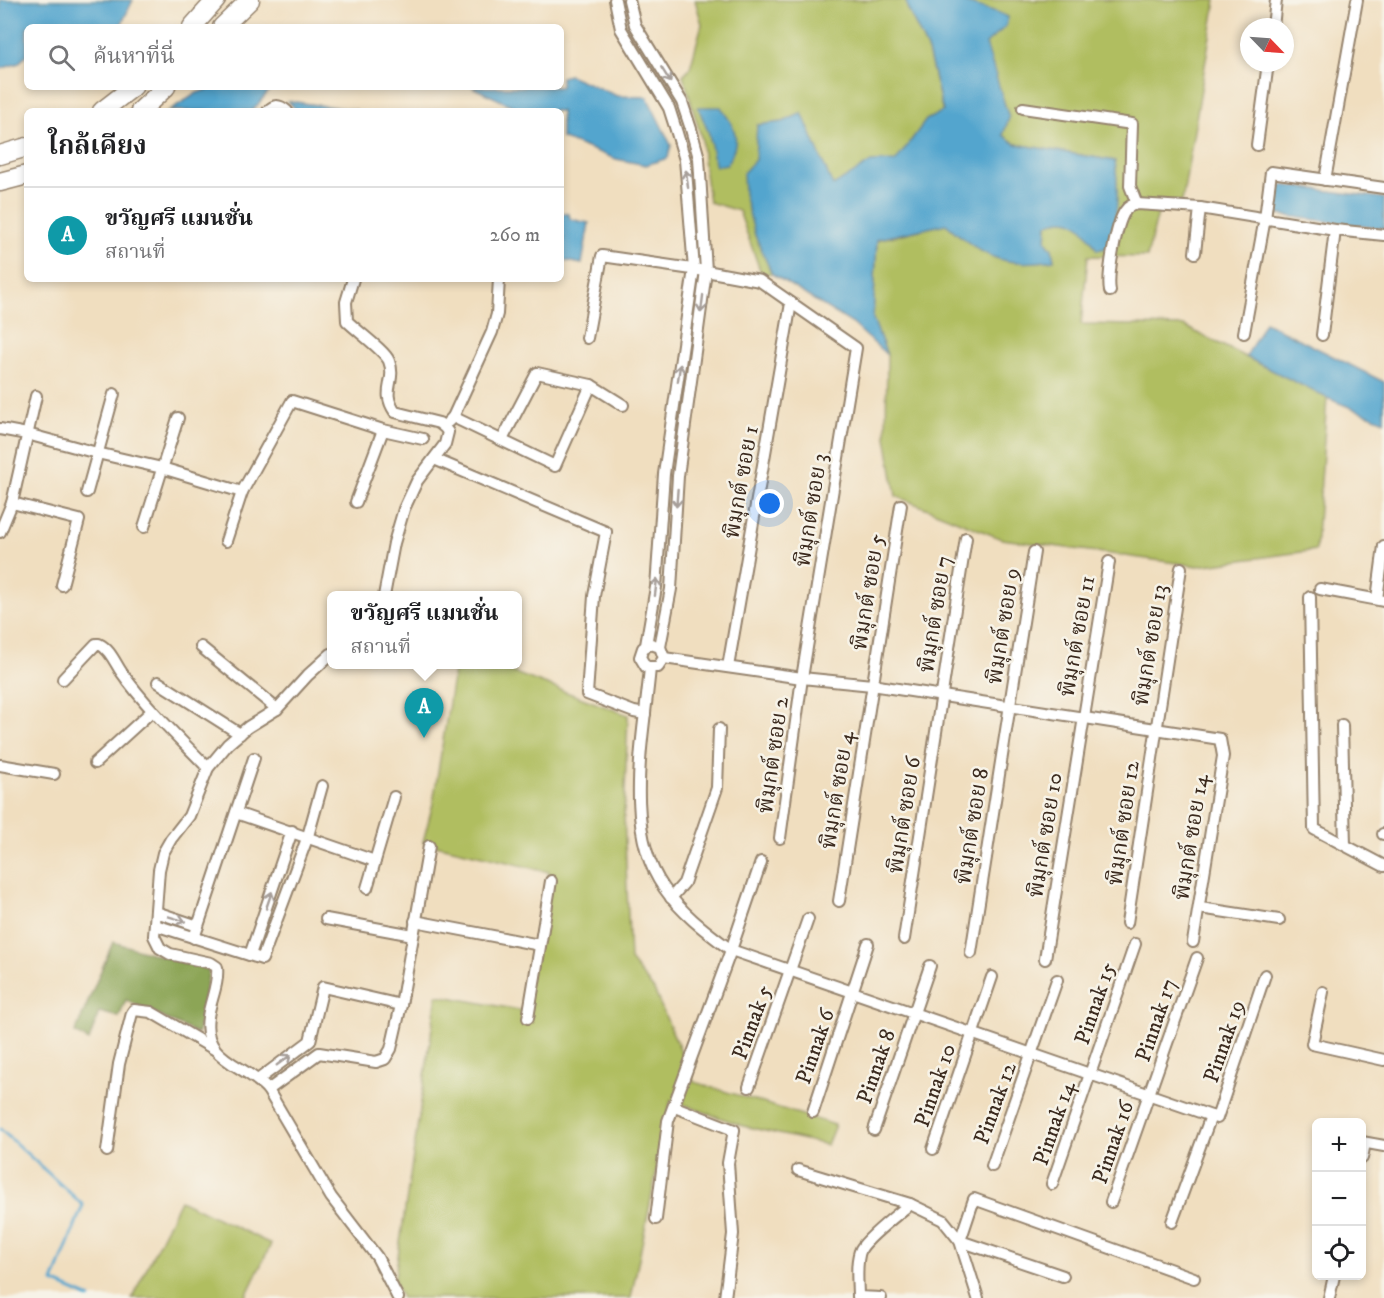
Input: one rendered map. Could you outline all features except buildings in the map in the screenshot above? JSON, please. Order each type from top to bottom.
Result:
[{"type":"main road","points":[[225,24],[250,0]]},
{"type":"main road","points":[[195,24],[214,1]]},
{"type":"main road","points":[[106,108],[129,90]]},
{"type":"main road","points":[[143,108],[163,90]]},
{"type":"main road","points":[[0,155],[24,148]]},
{"type":"main road","points":[[0,182],[24,176]]},
{"type":"street","points":[[615,0],[621,29],[669,108],[685,160],[693,269],[664,474],[656,587],[646,645],[640,653],[643,665],[650,669],[661,665],[664,658],[660,646],[671,589],[678,476],[706,271],[699,158],[682,102],[635,25],[629,0]]},
{"type":"street","points":[[1274,18],[1276,0]]},
{"type":"street","points":[[1325,180],[1357,0]]},
{"type":"street","points":[[642,65],[655,57]]},
{"type":"street","points":[[1257,145],[1267,72]]},
{"type":"street","points":[[1023,108],[1132,124],[1130,186],[1137,204]]},
{"type":"street","points":[[1244,333],[1265,218],[1270,172],[1384,188]]},
{"type":"street","points":[[1110,291],[1113,250],[1123,213],[1127,207],[1137,204],[1200,208],[1335,230],[1384,235]]},
{"type":"street","points":[[1195,254],[1200,208]]},
{"type":"street","points":[[1322,335],[1335,230]]},
{"type":"street","points":[[587,338],[602,256],[760,281],[791,303]]},
{"type":"street","points":[[351,282],[346,302],[347,321],[388,358],[391,369],[387,399],[391,406],[395,412],[439,423],[448,432],[448,438],[417,481],[404,509],[394,543],[385,591]]},
{"type":"street","points":[[444,427],[453,417],[492,332],[497,314],[499,282]]},
{"type":"street","name":"พิมุกต์ ซอย 3","points":[[791,303],[856,348],[802,678]]},
{"type":"street","name":"พิมุกต์ ซอย 1","points":[[728,667],[791,303]]},
{"type":"street","points":[[502,440],[537,373],[591,385],[623,405]]},
{"type":"street","points":[[453,417],[555,466],[591,385]]},
{"type":"street","points":[[87,492],[114,394]]},
{"type":"street","points":[[0,532],[12,503],[36,396]]},
{"type":"street","points":[[675,399],[689,401]]},
{"type":"street","points":[[226,541],[242,492],[291,401],[383,430],[423,439]]},
{"type":"street","points":[[144,527],[178,418]]},
{"type":"street","points":[[0,429],[162,468],[242,492]]},
{"type":"street","points":[[356,502],[383,430]]},
{"type":"street","points":[[434,459],[606,532],[594,596],[586,694],[645,714]]},
{"type":"street","points":[[12,503],[79,520],[62,585]]},
{"type":"street","name":"พิมุกต์ ซอย 5","points":[[872,685],[901,505]]},
{"type":"street","points":[[661,523],[675,524]]},
{"type":"street","name":"พิมุกต์ ซอย 7","points":[[941,696],[966,538]]},
{"type":"street","points":[[1320,589],[1380,600],[1384,546]]},
{"type":"street","name":"พิมุกต์ ซอย 9","points":[[1010,705],[1034,552]]},
{"type":"street","name":"พิมุกต์ ซอย 11","points":[[1082,717],[1108,562]]},
{"type":"street","name":"พิมุกต์ ซอย 13","points":[[1155,729],[1181,568]]},
{"type":"street","points":[[1310,597],[1314,829],[1384,866]]},
{"type":"street","points":[[63,679],[99,644],[105,646],[152,711],[208,768]]},
{"type":"street","points":[[646,645],[660,646]]},
{"type":"street","points":[[201,647],[278,709]]},
{"type":"street","points":[[214,1048],[208,1034],[208,1019],[218,975],[217,967],[211,963],[170,954],[160,948],[154,936],[159,870],[163,853],[189,816],[208,768],[228,744],[278,709],[327,658]]},
{"type":"street","points":[[664,658],[802,678],[872,685],[1155,729]]},
{"type":"street","points":[[650,669],[638,789],[639,814],[651,864],[662,886],[699,926],[731,950],[1214,1117]]},
{"type":"street","name":"พิมุกต์ ซอย 2","points":[[780,838],[802,678]]},
{"type":"street","points":[[158,682],[240,734]]},
{"type":"street","name":"พิมุกต์ ซอย 4","points":[[839,901],[872,685]]},
{"type":"street","name":"พิมุกต์ ซอย 6","points":[[904,939],[941,696]]},
{"type":"street","name":"พิมุกต์ ซอย 8","points":[[971,953],[1010,705]]},
{"type":"street","points":[[95,763],[152,711]]},
{"type":"street","name":"พิมุกต์ ซอย 10","points":[[1045,959],[1082,717]]},
{"type":"street","points":[[1342,725],[1345,845]]},
{"type":"street","points":[[671,898],[684,883],[717,788],[719,729]]},
{"type":"street","name":"พิมุกต์ ซอย 14","points":[[1155,729],[1220,739],[1223,756],[1193,942]]},
{"type":"street","name":"พิมุกต์ ซอย 12","points":[[1127,923],[1155,729]]},
{"type":"street","points":[[194,938],[254,758]]},
{"type":"street","points":[[0,765],[54,774]]},
{"type":"street","points":[[155,925],[262,959],[308,836],[322,786]]},
{"type":"street","points":[[367,888],[394,796]]},
{"type":"street","points":[[236,813],[375,861]]},
{"type":"street","points":[[250,956],[292,831]]},
{"type":"street","points":[[268,1090],[318,1053],[376,1062],[385,1059],[391,1049],[401,1005],[429,846]]},
{"type":"street","points":[[656,1219],[668,1121],[675,1107],[761,862]]},
{"type":"street","points":[[528,1018],[551,881]]},
{"type":"street","points":[[1200,908],[1279,920]]},
{"type":"street","points":[[156,912],[198,926]]},
{"type":"street","name":"Pinnak 5","points":[[749,1087],[808,919]]},
{"type":"street","points":[[326,920],[412,935]]},
{"type":"street","points":[[415,921],[540,945]]},
{"type":"street","name":"Pinnak 6","points":[[813,1112],[868,944]]},
{"type":"street","name":"Pinnak 15","points":[[1090,1074],[1134,944]]},
{"type":"street","name":"Pinnak 17","points":[[1149,1095],[1197,958]]},
{"type":"street","name":"Pinnak 8","points":[[873,1131],[930,966]]},
{"type":"street","name":"Pinnak 19","points":[[1172,1222],[1214,1117],[1265,975]]},
{"type":"street","name":"Pinnak 10","points":[[933,1149],[992,977]]},
{"type":"street","name":"Pinnak 12","points":[[992,1166],[1057,980]]},
{"type":"street","points":[[259,1079],[310,1041],[323,987],[401,1005]]},
{"type":"street","points":[[1323,992],[1312,1044],[1384,1060]]},
{"type":"street","points":[[108,1151],[119,1064],[132,1013],[134,1010],[151,1012],[214,1048],[224,1059],[259,1079],[268,1090],[331,1197],[377,1257],[398,1298]]},
{"type":"street","name":"Pinnak 14","points":[[1052,1184],[1090,1074]]},
{"type":"street","name":"Pinnak 16","points":[[1111,1202],[1149,1095]]},
{"type":"street","points":[[675,1107],[734,1130],[728,1163],[733,1234],[725,1298]]},
{"type":"street","points":[[1366,1143],[1384,1146]]},
{"type":"street","points":[[798,1170],[910,1204],[943,1220],[960,1241],[978,1298]]},
{"type":"street","points":[[960,1241],[974,1199],[1194,1278]]},
{"type":"street","points":[[881,1298],[858,1297],[861,1249],[910,1204]]},
{"type":"street","points":[[960,1241],[1063,1276]]},
{"type":"street","points":[[1329,1298],[1333,1280]]},
{"type":"green space","points":[[695,0],[906,0],[907,7],[928,51],[943,112],[926,120],[896,162],[871,163],[833,187],[802,113],[783,122],[757,125],[755,235],[772,274],[761,273],[739,211],[709,202],[702,140],[683,75],[690,68],[702,24]]},
{"type":"green space","points":[[957,0],[1216,0],[1182,202],[1161,201],[1147,257],[1088,256],[1081,324],[1184,326],[1327,398],[1316,550],[1198,566],[1002,539],[896,496],[886,437],[887,355],[873,319],[877,240],[946,224],[983,252],[1007,261],[1036,262],[1054,260],[1052,249],[1046,241],[1047,224],[1064,220],[1077,224],[1088,235],[1097,250],[1113,228],[1117,183],[1115,161],[1016,144],[1003,135],[1009,118],[985,44],[1006,26],[974,6]]},
{"type":"green space","points":[[454,669],[504,669],[628,715],[624,815],[630,960],[654,990],[694,1082],[835,1125],[827,1145],[743,1126],[671,1100],[631,1298],[402,1298],[394,1283],[437,995],[525,1011],[549,872],[423,842],[433,803]]},
{"type":"green space","points":[[113,942],[209,970],[198,1034],[126,1000],[119,1017],[99,1012],[89,1041],[75,1033]]},
{"type":"green space","points":[[180,1200],[271,1244],[245,1298],[132,1298]]},
{"type":"water","points":[[0,0],[133,0],[121,24],[24,24],[24,57],[19,63],[0,69]]},
{"type":"water","points":[[906,0],[957,0],[1008,17],[1006,26],[986,44],[1009,118],[1003,135],[1016,144],[1115,161],[1117,205],[1107,248],[1097,250],[1083,229],[1071,221],[1056,221],[1047,224],[1046,241],[1052,249],[1054,260],[1021,263],[995,258],[972,245],[946,224],[877,239],[873,319],[887,355],[853,324],[772,274],[755,235],[744,194],[743,173],[755,160],[757,125],[783,122],[802,113],[833,186],[871,162],[896,161],[926,120],[943,111],[928,51],[907,7]]},
{"type":"water","points":[[569,75],[617,96],[647,97],[671,145],[668,158],[646,165],[616,159],[564,139],[564,108],[517,108],[478,90],[564,90],[564,76]]},
{"type":"water","points":[[206,90],[269,91],[255,108],[173,108]]},
{"type":"water","points":[[288,101],[341,108],[294,108]]},
{"type":"water","points":[[698,107],[721,107],[730,122],[736,141],[727,164],[715,166],[709,134]]},
{"type":"water","points":[[1275,184],[1384,198],[1384,229],[1273,214]]},
{"type":"water","points":[[564,213],[569,214],[570,219],[589,223],[582,264],[564,261]]},
{"type":"water","points":[[1265,322],[1384,382],[1384,421],[1327,398],[1246,357]]},
{"type":"waterway","points":[[0,1129],[83,1205],[53,1282],[90,1298]]},
{"type":"place","name":"ขวัญศรี แมนชั่น","points":[[424,738]]}]
